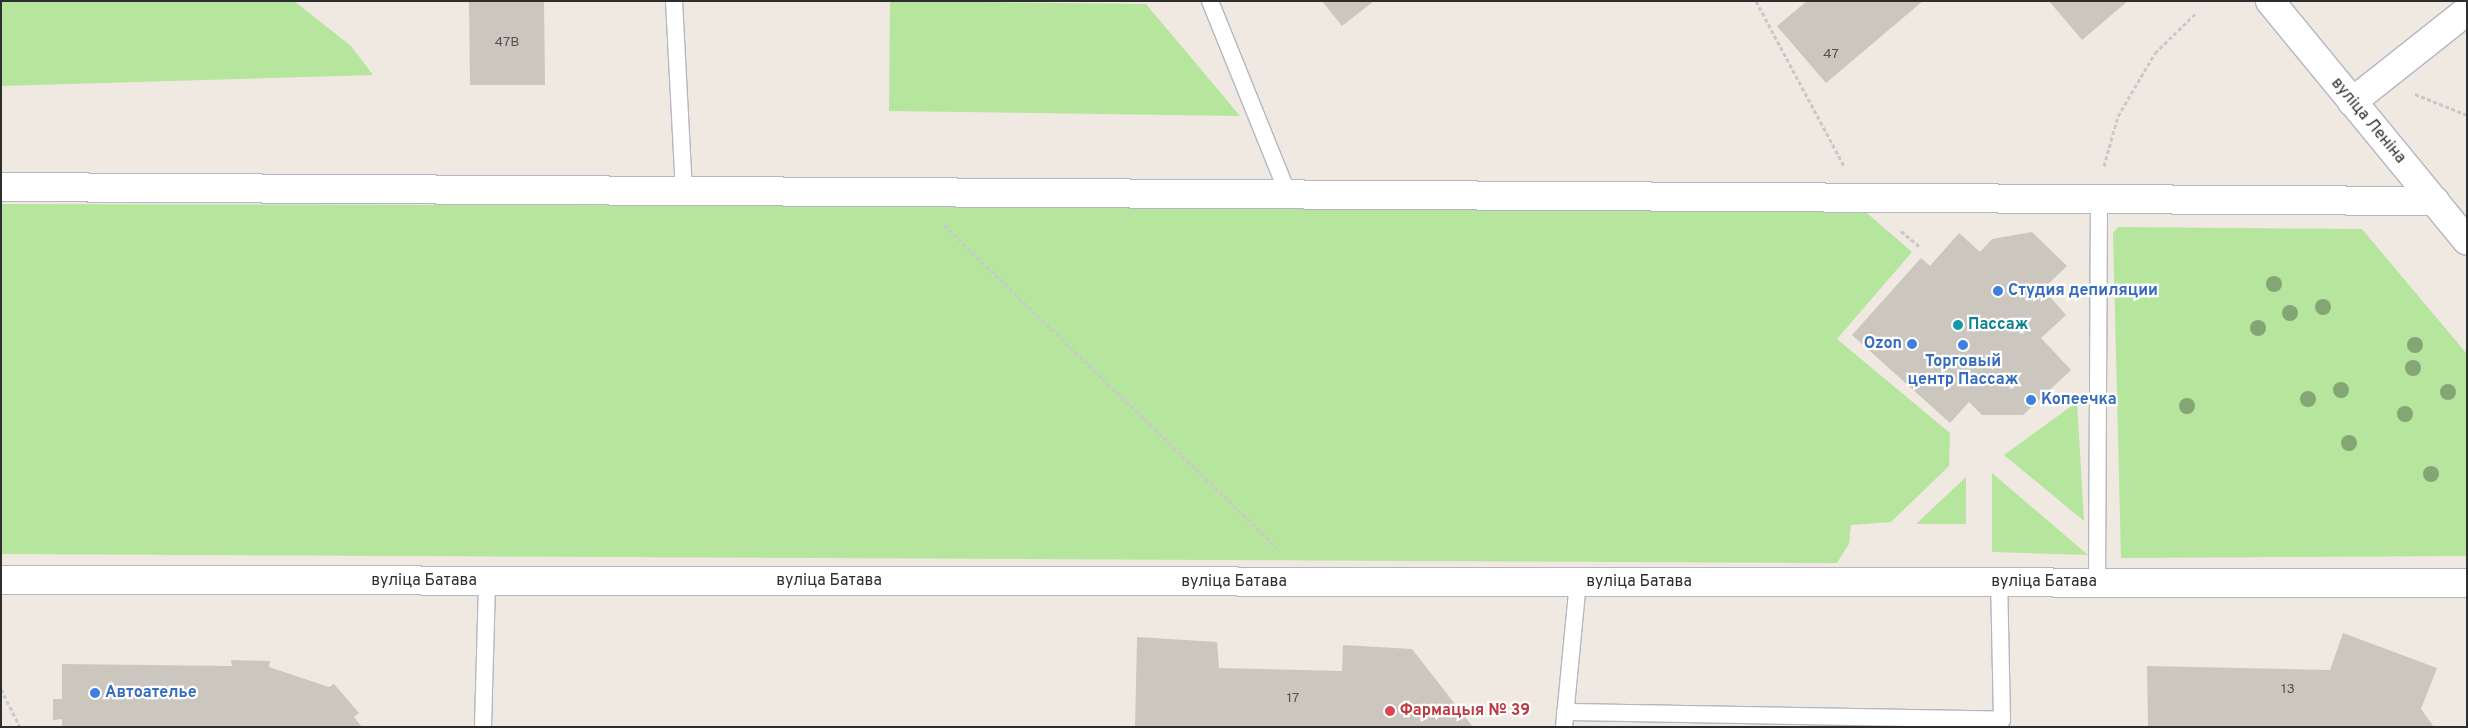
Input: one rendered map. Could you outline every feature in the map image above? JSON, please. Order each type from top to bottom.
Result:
[{"type":"street","name":"вуліца Леніна","points":[[2270,1],[2467,242]]},
{"type":"street","points":[[2352,102],[2467,11]]},
{"type":"street","points":[[1,187],[2435,201]]},
{"type":"street","name":"вуліца Батава","points":[[1,580],[2097,582],[2464,586]]},
{"type":"lane","points":[[674,1],[684,191]]},
{"type":"lane","points":[[1210,1],[1288,194]]},
{"type":"lane","points":[[2097,582],[2099,199]]},
{"type":"lane","points":[[483,727],[487,581]]},
{"type":"lane","points":[[1578,582],[1564,719],[2002,720],[1999,582]]},
{"type":"path","points":[[1756,1],[1860,198]]},
{"type":"path","points":[[2099,199],[2103,171],[2118,116],[2155,53],[2197,12]]},
{"type":"path","points":[[2380,80],[2467,115]]},
{"type":"path","points":[[911,192],[1312,582]]},
{"type":"path","points":[[1898,229],[1921,248]]},
{"type":"path","points":[[1,689],[20,727]]},
{"type":"green space","points":[[1,1],[294,1],[351,46],[373,75],[1,86]]},
{"type":"green space","points":[[890,1],[1146,4],[1240,116],[889,111]]},
{"type":"green space","points":[[1,204],[1861,208],[1912,252],[1837,339],[1950,433],[1949,466],[1891,522],[1851,525],[1849,544],[1837,563],[1,554]]},
{"type":"green space","points":[[2118,227],[2362,229],[2467,354],[2467,556],[2121,558],[2113,233]]},
{"type":"green space","points":[[2077,402],[2084,521],[2004,455]]},
{"type":"green space","points":[[1992,473],[2088,555],[1992,552]]},
{"type":"green space","points":[[1966,477],[1966,524],[1916,524]]},
{"type":"building","points":[[469,1],[544,1],[545,85],[470,85]]},
{"type":"building","points":[[1322,1],[1374,1],[1342,26]]},
{"type":"building","points":[[1807,1],[1923,1],[1826,83],[1777,26]]},
{"type":"building","points":[[2049,1],[2128,1],[2082,40]]},
{"type":"building","name":"Пассаж","points":[[2032,232],[2067,266],[2043,289],[2066,315],[2041,338],[2071,370],[2023,415],[1982,415],[1969,402],[1950,423],[1852,335],[1921,258],[1930,266],[1959,233],[1980,252],[1992,239]]},
{"type":"building","points":[[2343,633],[2437,668],[2421,709],[2434,727],[2148,727],[2147,666],[2330,670]]},
{"type":"building","points":[[1137,637],[1217,642],[1219,668],[1342,671],[1343,645],[1412,649],[1473,727],[1135,727]]},
{"type":"building","points":[[231,660],[270,661],[269,667],[329,687],[334,684],[359,713],[354,717],[362,727],[62,727],[62,719],[53,720],[53,699],[62,699],[62,664],[232,666]]},
{"type":"place","name":"Студия депиляции","points":[[1998,291]]},
{"type":"place","name":"Пассаж","points":[[1958,325]]},
{"type":"place","name":"Ozon","points":[[1912,344]]},
{"type":"place","name":"Торговый центр Пассаж","points":[[1963,345]]},
{"type":"place","name":"Копеечка","points":[[2031,400]]},
{"type":"place","name":"Автоателье","points":[[95,693]]},
{"type":"place","name":"Фармацыя № 39","points":[[1390,711]]}]
